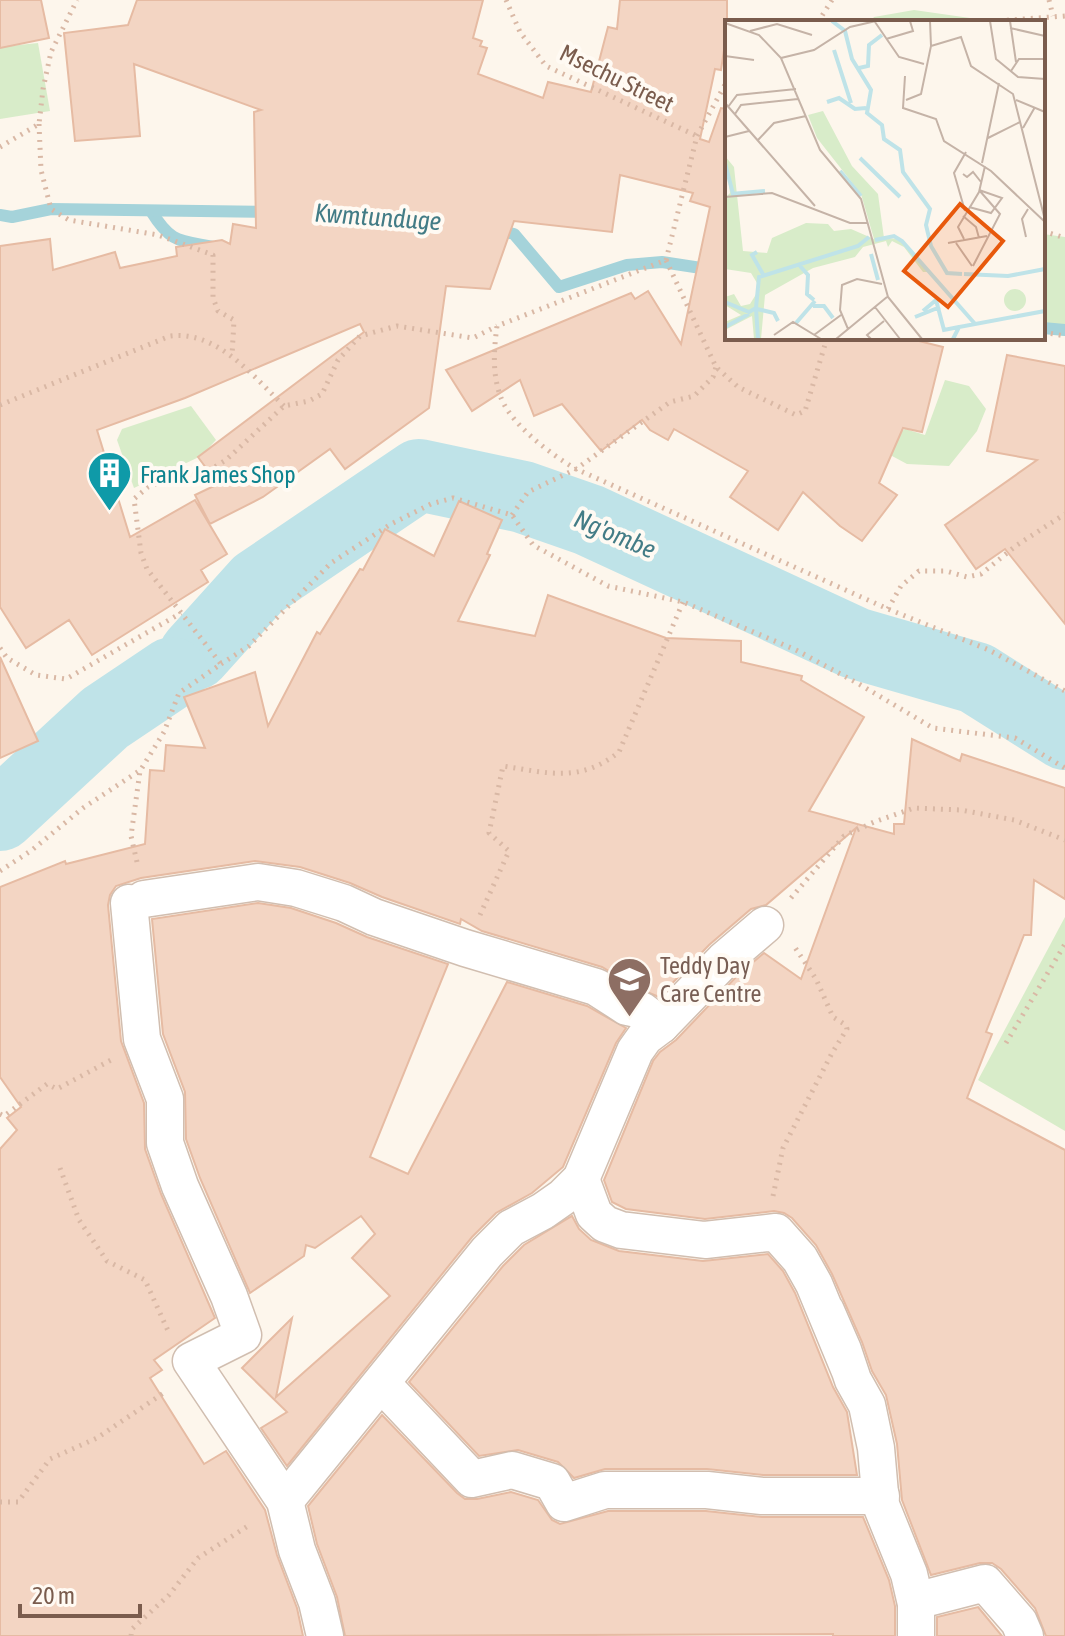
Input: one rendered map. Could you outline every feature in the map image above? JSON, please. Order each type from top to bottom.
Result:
[{"type":"street","points":[[325,1636],[317,1602],[297,1550],[285,1501],[182,1351],[243,1335],[165,1143],[165,1099],[142,1039],[137,901],[258,882],[275,884],[344,903],[374,917],[465,948],[596,987],[627,1007],[641,1010],[661,1025]]},
{"type":"street","points":[[285,1501],[487,1252],[511,1228],[553,1204],[581,1179],[635,1051],[645,1037],[765,925]]},
{"type":"street","points":[[581,1179],[594,1214],[605,1224],[621,1230],[705,1240],[776,1232],[800,1259],[814,1284],[872,1422],[881,1505],[909,1574],[916,1620]]},
{"type":"street","points":[[382,1384],[472,1479],[512,1470],[552,1482],[564,1503],[605,1490],[707,1490],[762,1496],[881,1496]]},
{"type":"street","points":[[916,1620],[927,1598],[985,1583],[1019,1622],[1025,1636]]},
{"type":"path","points":[[77,0],[51,52],[43,89],[39,124],[41,170],[51,209],[69,220],[158,235],[213,255],[213,298],[218,311],[234,320],[232,356]]},
{"type":"path","name":"Msechu Street","points":[[506,0],[520,32],[546,66],[697,136]]},
{"type":"path","points":[[819,20],[832,0]]},
{"type":"path","points":[[1049,0],[1053,16]]},
{"type":"path","points":[[1006,20],[1065,16]]},
{"type":"path","points":[[725,85],[697,136],[666,260],[716,367],[738,387],[796,415],[801,414],[805,411],[826,340]]},
{"type":"path","points":[[0,147],[39,124]]},
{"type":"path","points":[[1045,232],[1065,238]]},
{"type":"path","points":[[221,664],[147,569],[141,553],[134,499],[148,487],[165,480],[208,471],[226,460],[284,406],[309,401],[322,394],[338,360],[360,336],[397,326],[473,338],[666,260]]},
{"type":"path","points":[[497,326],[493,360],[500,396],[514,417],[557,458],[888,609],[989,650],[1065,691]]},
{"type":"path","points":[[1045,332],[1065,336]]},
{"type":"path","points":[[0,405],[170,336],[183,334],[232,356],[284,406]]},
{"type":"path","points":[[512,515],[528,492],[576,469],[670,402],[694,396],[713,377],[716,367]]},
{"type":"path","points":[[137,901],[131,836],[140,771],[164,732],[179,693],[249,646],[331,563],[403,518],[431,504],[453,498],[512,515],[533,545],[608,586],[683,602],[796,650],[933,728],[1015,738],[1065,768]]},
{"type":"path","points":[[888,609],[901,586],[919,571],[946,571],[967,577],[981,574],[1017,545],[1065,514]]},
{"type":"path","points":[[465,948],[509,851],[489,833],[503,766],[564,775],[601,766],[619,752],[683,602]]},
{"type":"path","points":[[0,648],[7,658],[36,675],[66,679],[181,613]]},
{"type":"path","points":[[0,871],[32,850],[83,808],[140,771]]},
{"type":"path","points":[[776,1232],[772,1205],[783,1148],[847,1029],[833,1017],[816,979],[795,948],[780,930],[765,925],[796,894],[844,836],[914,808],[961,810],[1014,820],[1065,840]]},
{"type":"path","points":[[1006,1043],[1065,944]]},
{"type":"path","points":[[0,1114],[4,1116],[47,1084],[57,1089],[82,1078],[142,1039]]},
{"type":"path","points":[[0,1502],[18,1502],[50,1459],[97,1438],[171,1387],[182,1351],[145,1280],[107,1261],[79,1220],[60,1168]]},
{"type":"path","points":[[131,1636],[132,1629],[169,1595],[198,1558],[285,1501]]},
{"type":"green space","points":[[914,10],[972,20],[872,20]]},
{"type":"green space","points":[[38,43],[50,111],[0,119],[0,47]]},
{"type":"green space","points":[[1045,234],[1065,237],[1065,336],[1045,332]]},
{"type":"green space","points":[[945,380],[969,386],[986,409],[977,431],[949,466],[907,464],[879,449],[905,429],[925,435]]},
{"type":"green space","points":[[191,406],[216,440],[201,456],[134,488],[117,440],[122,429]]},
{"type":"green space","points":[[1065,917],[1065,1131],[978,1080]]},
{"type":"building","points":[[0,0],[41,0],[49,38],[0,48]]},
{"type":"building","points":[[137,0],[483,0],[473,38],[482,41],[480,46],[487,48],[478,74],[543,98],[548,82],[591,92],[608,27],[617,29],[620,0],[727,0],[725,50],[721,70],[715,69],[700,139],[709,142],[721,108],[725,109],[725,340],[915,340],[943,347],[922,432],[903,428],[879,483],[897,495],[862,541],[840,526],[803,492],[778,530],[730,497],[748,471],[674,429],[668,440],[650,430],[642,420],[601,451],[562,404],[534,416],[520,380],[472,411],[446,370],[631,293],[635,299],[648,291],[681,344],[710,207],[690,201],[693,193],[620,175],[612,232],[514,221],[490,289],[446,286],[429,408],[345,469],[330,449],[263,497],[210,524],[195,495],[218,484],[198,457],[364,332],[360,324],[185,398],[97,430],[130,537],[195,500],[227,554],[201,570],[208,582],[92,655],[69,620],[26,648],[0,607],[0,246],[50,239],[53,270],[115,252],[120,268],[177,256],[176,247],[222,240],[230,244],[233,224],[256,228],[254,112],[261,110],[134,64],[140,136],[75,141],[64,33],[128,25]]},
{"type":"building","points":[[1007,355],[1065,366],[1065,624],[1005,549],[976,569],[945,525],[1037,460],[987,451]]},
{"type":"building","points":[[459,501],[502,520],[487,554],[490,555],[458,621],[535,636],[548,595],[666,638],[741,641],[741,662],[802,676],[801,680],[864,717],[809,811],[894,834],[894,824],[904,824],[912,739],[960,761],[962,754],[1065,788],[1065,899],[1034,880],[1031,935],[1024,935],[986,1032],[992,1034],[967,1098],[1065,1150],[1065,1636],[1046,1636],[1035,1608],[992,1563],[931,1575],[902,1500],[897,1444],[886,1395],[872,1371],[832,1274],[816,1245],[792,1218],[774,1211],[705,1219],[626,1209],[612,1202],[604,1180],[653,1061],[660,1052],[764,953],[801,979],[856,828],[766,905],[751,909],[709,945],[659,997],[602,967],[482,931],[461,919],[460,924],[300,867],[255,861],[141,878],[116,886],[108,905],[121,1041],[144,1103],[145,1149],[161,1194],[215,1318],[154,1360],[162,1370],[150,1378],[204,1464],[226,1451],[265,1510],[303,1636],[0,1636],[0,1149],[17,1130],[7,1118],[21,1107],[0,1077],[0,887],[65,861],[66,864],[145,844],[150,770],[164,771],[166,745],[205,748],[184,697],[255,672],[268,726],[317,632],[320,634],[360,569],[363,570],[385,529],[434,556]]},
{"type":"building","points":[[0,657],[38,741],[0,758]]},
{"type":"building","points":[[258,903],[291,908],[448,964],[370,1157],[408,1174],[507,982],[587,1006],[626,1028],[616,1043],[563,1167],[532,1193],[496,1213],[472,1237],[287,1466],[261,1428],[287,1412],[242,1368],[292,1318],[276,1397],[390,1296],[352,1258],[375,1234],[361,1216],[315,1248],[306,1245],[304,1256],[250,1293],[186,1139],[185,1092],[163,1034],[152,919]]},
{"type":"building","points":[[572,1216],[579,1229],[591,1240],[619,1251],[703,1261],[768,1254],[783,1271],[795,1293],[833,1387],[847,1412],[857,1475],[763,1475],[707,1469],[605,1469],[574,1478],[558,1462],[518,1450],[479,1456],[409,1382],[503,1266],[524,1245]]},
{"type":"building","points":[[382,1415],[465,1499],[511,1492],[538,1500],[552,1520],[560,1524],[608,1511],[863,1517],[889,1580],[895,1606],[895,1636],[345,1636],[337,1597],[317,1544],[308,1506]]},
{"type":"building","points":[[978,1607],[1002,1636],[937,1636],[937,1617]]},
{"type":"waterway","name":"Kwmtunduge","points":[[0,215],[12,217],[51,209],[270,212]]},
{"type":"waterway","points":[[151,211],[170,235],[213,247]]},
{"type":"waterway","name":"Kwmtunduge","points":[[496,230],[514,234],[559,287],[627,265],[662,262],[725,272]]},
{"type":"waterway","name":"Kwmtunduge","points":[[1045,328],[1065,330]]},
{"type":"waterway","name":"Ng'ombe","points":[[195,654],[258,584],[419,475],[523,497],[589,520],[855,643],[976,678],[1065,734]]},
{"type":"waterway","name":"Ng'ombe","points":[[0,815],[105,718],[172,673]]},
{"type":"place","name":"Frank James Shop","points":[[109,513]]},
{"type":"place","name":"Teddy Day Care Centre","points":[[629,1018]]}]
